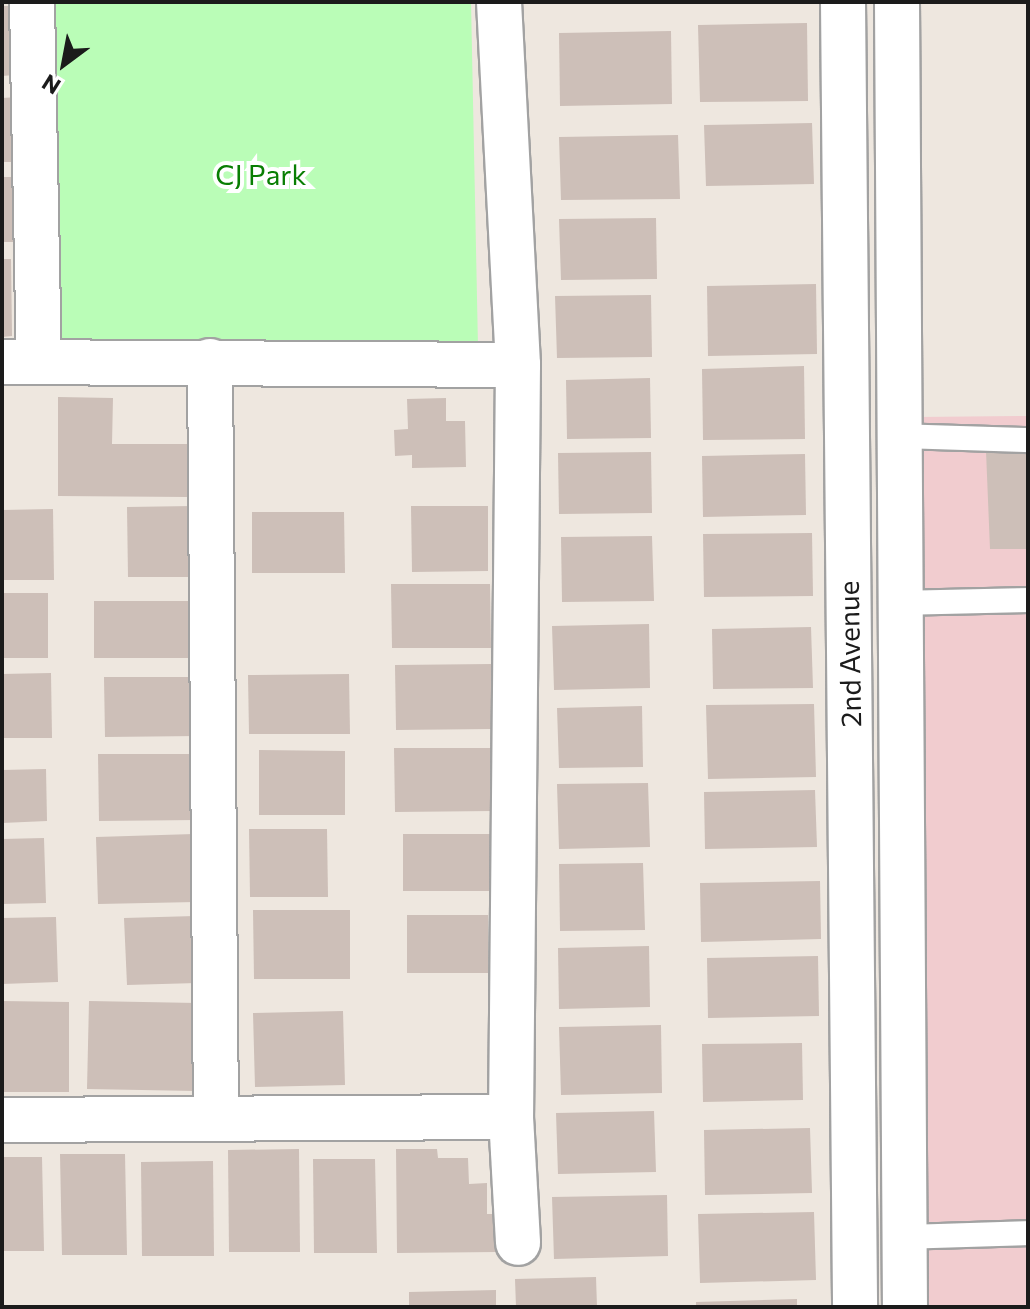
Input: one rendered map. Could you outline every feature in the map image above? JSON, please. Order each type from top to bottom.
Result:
[{"type":"street","points":[[32,2],[21,362],[518,365]]},
{"type":"street","points":[[499,2],[518,365],[511,1117],[518,1243]]},
{"type":"street","name":"2nd Avenue","points":[[843,2],[855,1307]]},
{"type":"street","name":"2nd Avenue","points":[[897,2],[898,603],[905,1307]]},
{"type":"street","points":[[210,361],[216,1119]]},
{"type":"street","points":[[2,1120],[511,1117]]},
{"type":"lane","points":[[899,436],[1028,440]]},
{"type":"lane","points":[[898,603],[1028,600]]},
{"type":"lane","points":[[904,1237],[1028,1233]]},
{"type":"shaded area","points":[[1028,416],[1028,1307],[921,1307],[918,417]]},
{"type":"green space","name":"CJ Park","points":[[46,2],[471,2],[478,347],[49,347]]},
{"type":"building","points":[[2,6],[14,6],[15,75],[2,76]]},
{"type":"building","points":[[807,23],[808,101],[700,102],[698,25]]},
{"type":"building","points":[[671,31],[672,104],[560,106],[559,33]]},
{"type":"building","points":[[18,97],[20,162],[2,162],[2,98]]},
{"type":"building","points":[[812,123],[814,184],[706,186],[704,125]]},
{"type":"building","points":[[678,135],[680,199],[561,200],[559,137]]},
{"type":"building","points":[[2,177],[13,177],[13,242],[2,242]]},
{"type":"building","points":[[656,218],[657,279],[561,280],[559,219]]},
{"type":"building","points":[[2,259],[11,259],[12,336],[2,337]]},
{"type":"building","points":[[816,284],[817,354],[708,356],[707,286]]},
{"type":"building","points":[[651,295],[652,357],[557,358],[555,296]]},
{"type":"building","points":[[804,366],[805,439],[703,440],[702,369]]},
{"type":"building","points":[[650,378],[651,438],[567,439],[566,380]]},
{"type":"building","points":[[58,397],[113,398],[112,444],[187,444],[187,497],[58,496]]},
{"type":"building","points":[[446,398],[446,421],[465,421],[466,467],[412,468],[412,455],[395,456],[394,430],[408,429],[407,399]]},
{"type":"building","points":[[986,451],[1028,452],[1028,549],[990,549]]},
{"type":"building","points":[[651,452],[652,513],[559,514],[558,453]]},
{"type":"building","points":[[805,454],[806,515],[703,517],[702,456]]},
{"type":"building","points":[[192,506],[193,577],[128,577],[127,507]]},
{"type":"building","points":[[411,506],[488,506],[488,571],[412,572]]},
{"type":"building","points":[[53,509],[54,580],[2,580],[2,510]]},
{"type":"building","points":[[252,512],[344,512],[345,573],[252,573]]},
{"type":"building","points":[[812,533],[813,596],[704,597],[703,534]]},
{"type":"building","points":[[652,536],[654,601],[562,602],[561,537]]},
{"type":"building","points":[[391,584],[490,584],[491,648],[392,648]]},
{"type":"building","points":[[2,593],[48,593],[48,658],[2,658]]},
{"type":"building","points":[[94,601],[192,601],[193,658],[94,658]]},
{"type":"building","points":[[649,624],[650,688],[554,690],[552,626]]},
{"type":"building","points":[[811,627],[813,688],[713,689],[712,629]]},
{"type":"building","points":[[491,664],[491,729],[396,730],[395,665]]},
{"type":"building","points":[[51,673],[52,738],[2,738],[2,674]]},
{"type":"building","points":[[349,674],[350,734],[249,734],[248,675]]},
{"type":"building","points":[[104,677],[197,677],[198,736],[105,737]]},
{"type":"building","points":[[814,704],[816,777],[708,779],[706,705]]},
{"type":"building","points":[[642,706],[643,767],[559,768],[557,708]]},
{"type":"building","points":[[394,748],[492,748],[493,811],[395,812]]},
{"type":"building","points":[[259,750],[345,751],[345,815],[259,815]]},
{"type":"building","points":[[98,754],[197,754],[197,820],[99,821]]},
{"type":"building","points":[[46,769],[47,821],[2,823],[2,770]]},
{"type":"building","points":[[648,783],[650,847],[559,849],[557,784]]},
{"type":"building","points":[[815,790],[817,847],[705,849],[704,792]]},
{"type":"building","points":[[249,829],[327,829],[328,897],[250,897]]},
{"type":"building","points":[[194,834],[196,902],[98,904],[96,837]]},
{"type":"building","points":[[403,834],[491,834],[491,891],[403,891]]},
{"type":"building","points":[[44,838],[46,903],[2,904],[2,839]]},
{"type":"building","points":[[643,863],[645,930],[560,931],[559,864]]},
{"type":"building","points":[[820,881],[821,939],[701,942],[700,883]]},
{"type":"building","points":[[253,910],[350,910],[350,979],[254,979]]},
{"type":"building","points":[[407,915],[488,915],[488,973],[407,973]]},
{"type":"building","points":[[195,916],[197,983],[127,985],[124,918]]},
{"type":"building","points":[[56,917],[58,982],[2,984],[2,918]]},
{"type":"building","points":[[649,946],[650,1007],[559,1009],[558,948]]},
{"type":"building","points":[[818,956],[819,1016],[708,1018],[707,958]]},
{"type":"building","points":[[2,1001],[69,1002],[69,1092],[2,1092]]},
{"type":"building","points":[[89,1001],[197,1003],[196,1091],[87,1089]]},
{"type":"building","points":[[343,1011],[345,1085],[255,1087],[253,1013]]},
{"type":"building","points":[[661,1025],[662,1093],[561,1095],[559,1027]]},
{"type":"building","points":[[802,1043],[803,1100],[703,1102],[702,1044]]},
{"type":"building","points":[[654,1111],[656,1172],[558,1174],[556,1113]]},
{"type":"building","points":[[810,1128],[812,1193],[705,1195],[704,1130]]},
{"type":"building","points":[[299,1149],[300,1252],[229,1252],[228,1150]]},
{"type":"building","points":[[396,1149],[437,1149],[438,1158],[468,1158],[469,1184],[487,1183],[487,1214],[497,1214],[497,1252],[397,1253]]},
{"type":"building","points":[[60,1154],[125,1154],[127,1255],[62,1255]]},
{"type":"building","points":[[2,1157],[42,1157],[44,1251],[2,1251]]},
{"type":"building","points":[[313,1159],[375,1159],[377,1253],[314,1253]]},
{"type":"building","points":[[213,1161],[214,1256],[142,1256],[141,1162]]},
{"type":"building","points":[[667,1195],[668,1256],[554,1259],[552,1197]]},
{"type":"building","points":[[814,1212],[816,1280],[700,1283],[698,1214]]},
{"type":"building","points":[[596,1277],[597,1307],[516,1307],[515,1279]]},
{"type":"building","points":[[496,1290],[496,1307],[409,1307],[409,1292]]},
{"type":"building","points":[[797,1299],[797,1307],[696,1307],[696,1302]]}]
